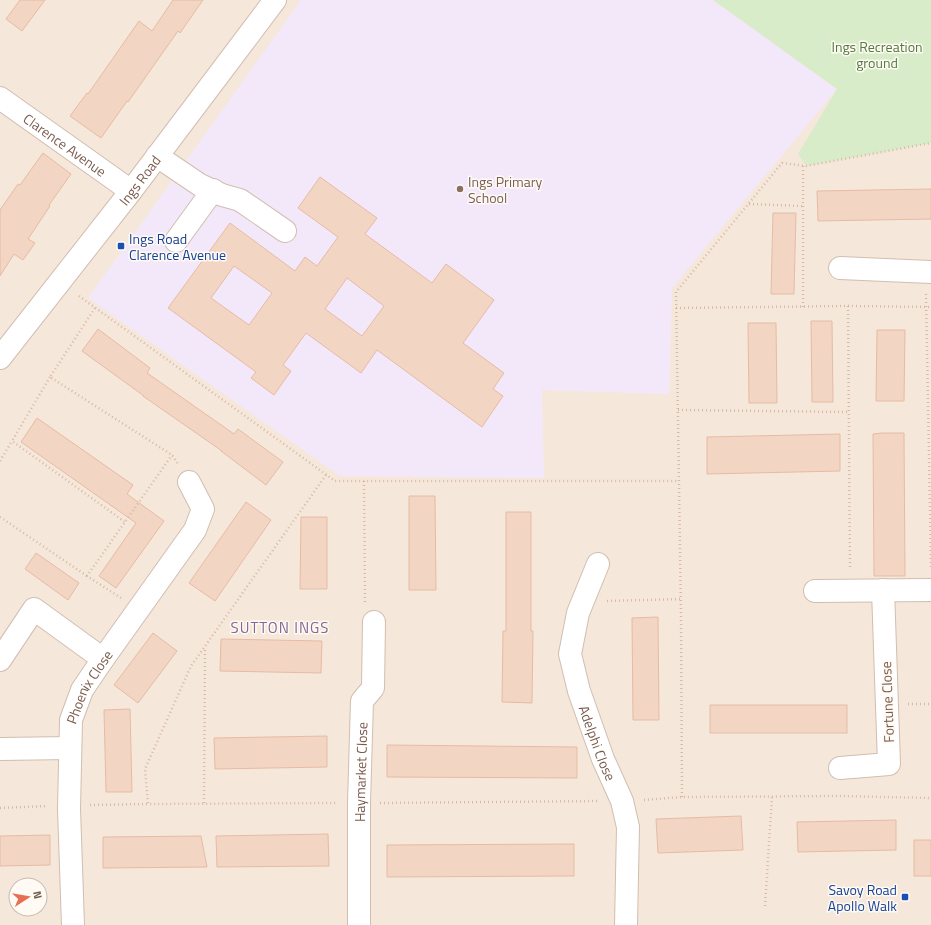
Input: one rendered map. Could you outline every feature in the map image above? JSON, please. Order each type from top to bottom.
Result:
[{"type":"street","name":"Ings Road","points":[[0,358],[131,191],[275,0]]},
{"type":"street","name":"Clarence Avenue","points":[[0,98],[131,191]]},
{"type":"street","points":[[157,156],[200,185],[222,195],[240,200],[285,231]]},
{"type":"street","points":[[176,241],[213,190]]},
{"type":"street","points":[[840,268],[928,272]]},
{"type":"street","name":"Phoenix Close","points":[[73,925],[70,805],[71,720],[82,690],[195,530],[204,509],[188,482]]},
{"type":"street","name":"Adelphi Close","points":[[598,564],[578,613],[570,654],[579,692],[604,759],[622,801],[628,827],[626,925]]},
{"type":"street","name":"Fortune Close","points":[[840,768],[889,764],[883,590]]},
{"type":"street","points":[[815,591],[931,590]]},
{"type":"street","points":[[0,660],[34,609],[103,659]]},
{"type":"street","name":"Haymarket Close","points":[[359,925],[359,803],[362,701],[373,688],[374,622]]},
{"type":"street","points":[[0,749],[70,748]]},
{"type":"path","points":[[682,797],[681,599],[676,292],[782,163],[806,166],[931,143]]},
{"type":"path","points":[[803,166],[803,307]]},
{"type":"path","points":[[749,204],[803,206]]},
{"type":"path","points":[[928,272],[927,307],[931,590]]},
{"type":"path","points":[[79,296],[335,481],[679,481]]},
{"type":"path","points":[[676,308],[848,306],[931,307]]},
{"type":"path","points":[[848,306],[850,590]]},
{"type":"path","points":[[0,461],[50,377],[95,308]]},
{"type":"path","points":[[50,377],[172,455],[188,482]]},
{"type":"path","points":[[678,410],[849,412]]},
{"type":"path","points":[[12,441],[126,522]]},
{"type":"path","points":[[88,576],[172,455]]},
{"type":"path","points":[[148,804],[145,769],[191,666],[326,475]]},
{"type":"path","points":[[364,481],[365,604],[374,622]]},
{"type":"path","points":[[0,517],[138,609]]},
{"type":"path","points":[[583,602],[681,599]]},
{"type":"path","points":[[204,803],[205,647]]},
{"type":"path","points":[[0,808],[70,805],[204,803],[622,801],[682,797],[931,798]]},
{"type":"path","points":[[765,906],[772,797]]},
{"type":"shaded area","points":[[0,0],[931,0],[931,925],[0,925]]},
{"type":"shaded area","name":"Ings Primary School","points":[[301,0],[713,0],[837,89],[672,288],[669,394],[542,390],[544,478],[340,476],[88,298]]},
{"type":"green space","name":"Ings Recreation ground","points":[[713,0],[931,0],[931,143],[806,166],[798,154],[837,89]]},
{"type":"building","points":[[20,0],[45,0],[22,31],[6,19]]},
{"type":"building","points":[[173,0],[203,0],[180,33],[178,31],[101,138],[70,116],[87,93],[88,94],[139,21],[152,31]]},
{"type":"building","points":[[43,153],[71,174],[49,205],[50,206],[28,239],[35,243],[23,260],[14,254],[0,276],[0,210],[18,184],[20,185]]},
{"type":"building","points":[[320,177],[377,218],[365,234],[432,283],[446,264],[494,300],[463,343],[504,373],[493,389],[503,396],[482,427],[377,350],[361,373],[306,333],[283,365],[291,371],[274,395],[251,378],[256,372],[168,308],[230,223],[295,271],[305,257],[317,266],[338,237],[298,208]],"holes":[[[234,266],[272,293],[249,325],[211,298]],[[347,278],[384,306],[362,336],[325,309]]]},
{"type":"building","points":[[931,189],[931,219],[818,221],[817,191]]},
{"type":"building","points":[[773,213],[796,213],[794,294],[771,294]]},
{"type":"building","points":[[811,321],[832,321],[833,402],[812,402]]},
{"type":"building","points":[[748,323],[776,323],[777,403],[749,403]]},
{"type":"building","points":[[98,329],[150,368],[147,373],[234,434],[238,429],[283,462],[266,485],[222,451],[82,351]]},
{"type":"building","points":[[877,330],[905,330],[904,401],[876,401]]},
{"type":"building","points":[[37,418],[133,485],[127,494],[164,521],[116,588],[99,576],[136,523],[21,442]]},
{"type":"building","points":[[904,433],[905,576],[874,576],[873,434]]},
{"type":"building","points":[[840,434],[840,471],[707,474],[707,437]]},
{"type":"building","points":[[409,496],[435,496],[436,590],[409,590]]},
{"type":"building","points":[[246,502],[271,520],[215,601],[189,583]]},
{"type":"building","points":[[506,512],[531,512],[531,631],[533,631],[532,703],[502,702],[503,631],[506,631]]},
{"type":"building","points":[[301,517],[327,517],[327,589],[300,589]]},
{"type":"building","points":[[36,553],[79,583],[68,600],[25,569]]},
{"type":"building","points":[[658,617],[659,720],[633,720],[632,618]]},
{"type":"building","points":[[153,633],[177,651],[138,703],[114,685]]},
{"type":"building","points":[[221,639],[322,641],[321,673],[220,671]]},
{"type":"building","points":[[710,705],[847,705],[847,733],[710,733]]},
{"type":"building","points":[[130,709],[132,792],[106,792],[104,710]]},
{"type":"building","points":[[327,736],[327,767],[215,769],[214,738]]},
{"type":"building","points":[[387,745],[577,747],[577,778],[387,777]]},
{"type":"building","points":[[741,816],[743,850],[658,853],[656,819]]},
{"type":"building","points":[[896,820],[896,850],[798,852],[797,822]]},
{"type":"building","points":[[328,834],[329,866],[217,867],[216,836]]},
{"type":"building","points":[[50,835],[50,865],[0,866],[0,836]]},
{"type":"building","points":[[201,836],[207,867],[103,868],[103,837]]},
{"type":"building","points":[[914,840],[931,840],[931,876],[914,876]]},
{"type":"building","points":[[574,844],[574,876],[387,877],[387,845]]},
{"type":"place","name":"Ings Primary School","points":[[460,189]]},
{"type":"place","name":"Ings Road Clarence Avenue","points":[[121,246]]},
{"type":"place","name":"Savoy Road Apollo Walk","points":[[905,897]]},
{"type":"district","name":"SUTTON INGS","points":[[280,627]]}]
